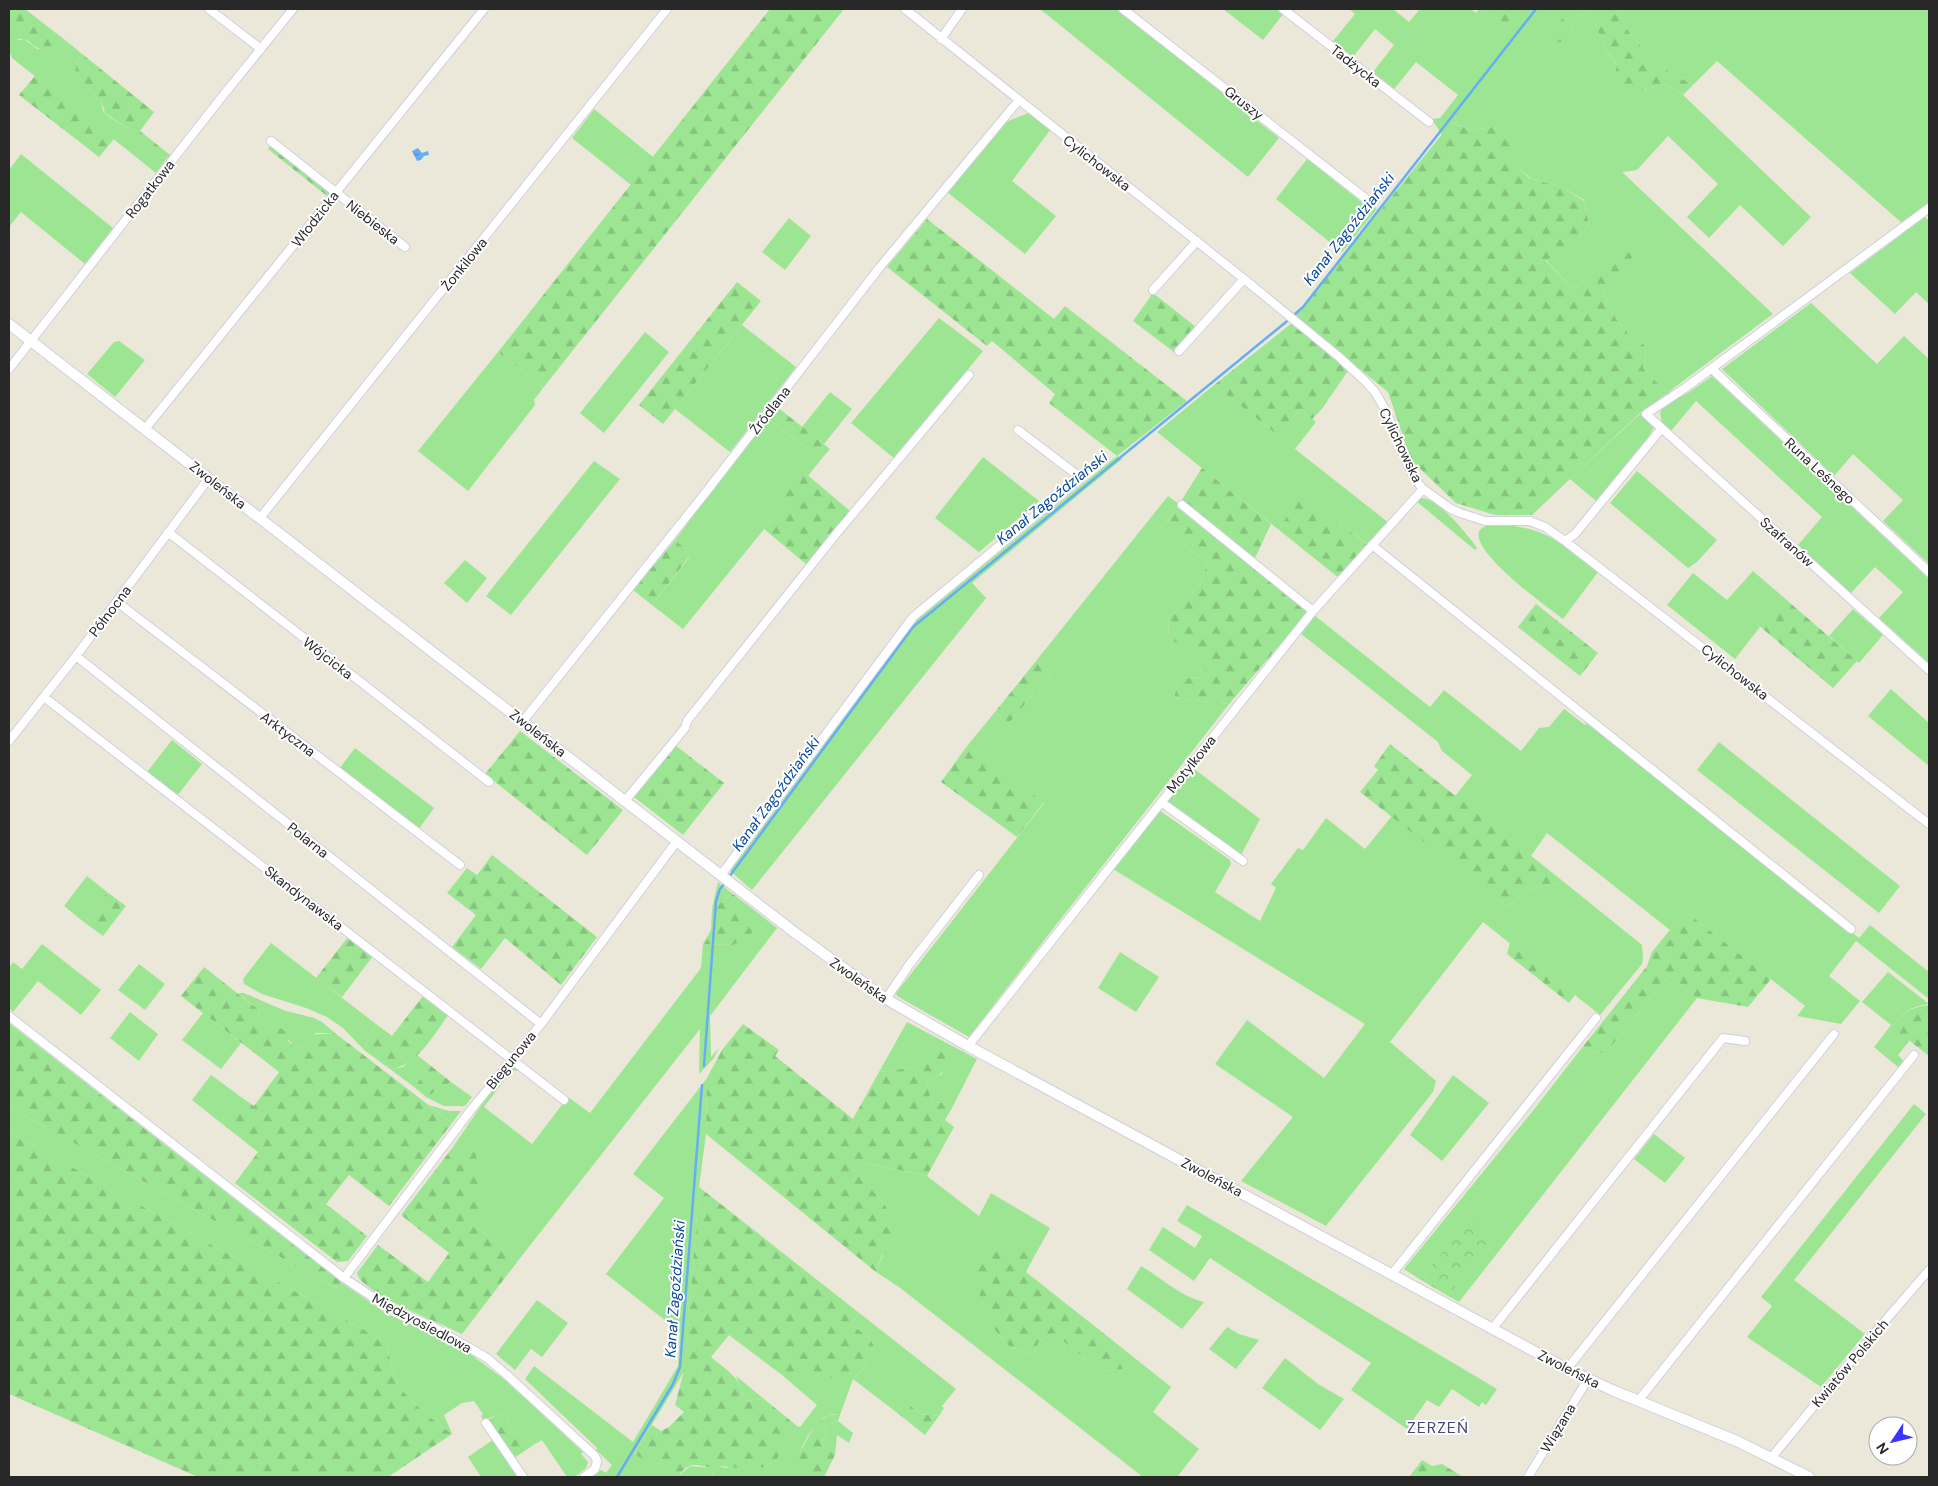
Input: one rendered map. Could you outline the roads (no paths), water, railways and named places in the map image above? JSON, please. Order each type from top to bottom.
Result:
[{"type":"street","points":[[209,9],[261,49]]},
{"type":"street","name":"Rogatkowa","points":[[9,370],[209,113],[293,9]]},
{"type":"street","name":"Włodzicka","points":[[145,428],[484,9]]},
{"type":"street","name":"Żonkilowa","points":[[260,518],[667,9]]},
{"type":"street","name":"Cylichowska","points":[[905,9],[1018,101],[1197,240],[1338,356],[1365,381],[1375,392],[1386,411],[1408,466],[1423,489],[1451,509],[1460,513],[1485,520],[1530,521],[1545,527],[1565,540],[1929,824]]},
{"type":"street","points":[[941,39],[962,9]]},
{"type":"street","name":"Gruszy","points":[[1123,9],[1365,198]]},
{"type":"street","name":"Tadżycka","points":[[1283,9],[1429,122]]},
{"type":"street","name":"Źródlana","points":[[523,722],[706,492],[880,268],[1018,101]]},
{"type":"street","name":"Niebieska","points":[[271,141],[405,247]]},
{"type":"street","points":[[1712,369],[1929,208]]},
{"type":"street","points":[[1152,290],[1197,240]]},
{"type":"street","points":[[1180,351],[1244,279]]},
{"type":"street","name":"Zwoleńska","points":[[9,324],[837,965],[886,1000],[1567,1369],[1638,1401],[1715,1431],[1810,1477]]},
{"type":"street","name":"Szafranów","points":[[1712,369],[1646,414],[1929,670]]},
{"type":"street","name":"Runa Leśnego","points":[[1712,369],[1929,572]]},
{"type":"street","points":[[625,801],[685,728],[687,721],[836,534],[969,375]]},
{"type":"street","points":[[1565,540],[1575,534],[1662,429]]},
{"type":"street","points":[[726,879],[913,617],[1081,478],[1018,430]]},
{"type":"street","name":"Północna","points":[[10,736],[76,656],[209,478]]},
{"type":"street","name":"Motylkowa","points":[[968,1046],[1313,611],[1423,489]]},
{"type":"street","points":[[1182,504],[1313,611]]},
{"type":"street","name":"Wójcicka","points":[[168,532],[490,782]]},
{"type":"street","points":[[1372,544],[1851,929]]},
{"type":"street","name":"Arktyczna","points":[[117,602],[460,866]]},
{"type":"street","name":"Polarna","points":[[76,656],[541,1024]]},
{"type":"street","name":"Skandynawska","points":[[44,697],[564,1100]]},
{"type":"street","points":[[1161,802],[1243,861]]},
{"type":"street","name":"Biegunowa","points":[[344,1278],[470,1111],[541,1024],[677,841]]},
{"type":"street","points":[[886,1000],[909,965],[979,875]]},
{"type":"street","name":"Międzyosiedlowa","points":[[9,1016],[344,1278],[386,1306],[435,1328],[486,1358],[595,1456],[595,1469],[584,1477]]},
{"type":"street","points":[[1392,1274],[1596,1018]]},
{"type":"street","points":[[1567,1369],[1834,1034]]},
{"type":"street","points":[[1493,1328],[1723,1038],[1745,1041]]},
{"type":"street","points":[[1638,1401],[1914,1056]]},
{"type":"street","name":"Kwiatów Polskich","points":[[1771,1458],[1929,1270]]},
{"type":"street","name":"Wiązana","points":[[1528,1477],[1588,1379]]},
{"type":"street","points":[[486,1423],[523,1477]]},
{"type":"water","points":[[418,148],[422,153],[428,151],[429,155],[417,161],[412,151]]},
{"type":"waterway","name":"Kanał Zagoździański","points":[[729,877],[913,627],[1303,307],[1536,9]]},
{"type":"waterway","name":"Kanał Zagoździański","points":[[704,1066],[716,901],[720,889],[726,882]]},
{"type":"waterway","name":"Kanał Zagoździański","points":[[617,1477],[673,1384],[680,1367],[702,1085]]},
{"type":"district","name":"ZERZEŃ","points":[[1438,1427]]}]
